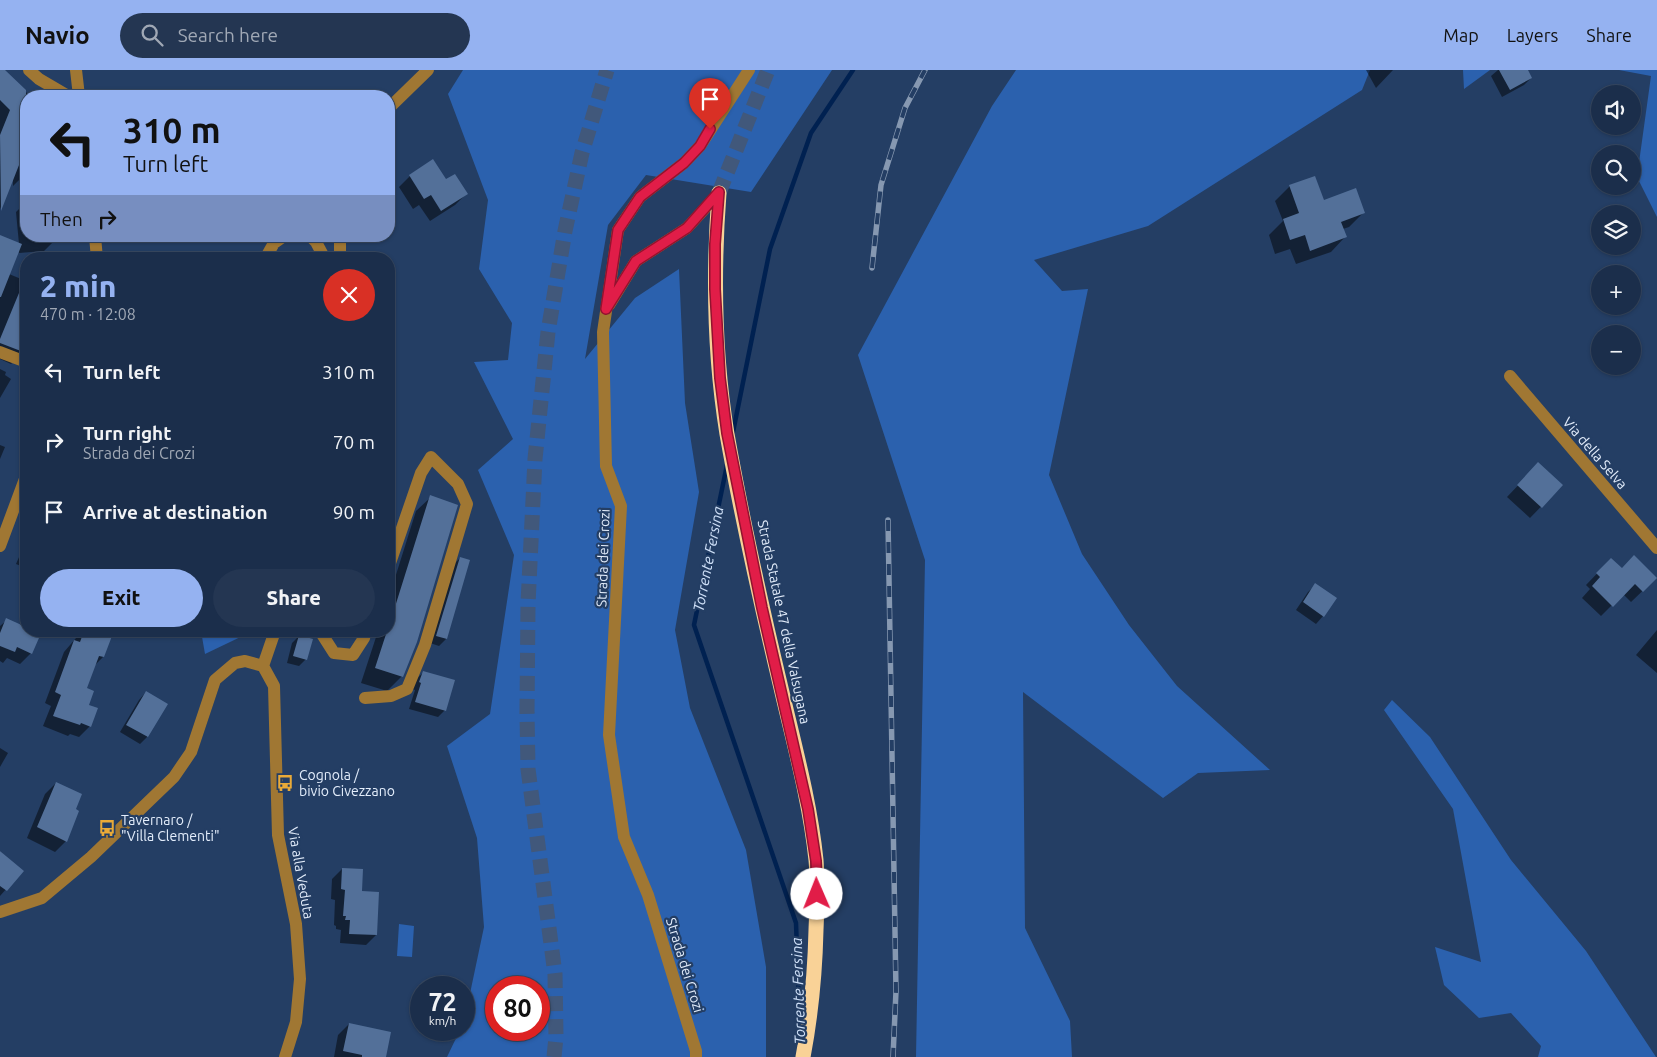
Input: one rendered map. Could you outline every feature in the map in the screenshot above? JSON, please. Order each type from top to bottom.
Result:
[{"type":"highway","name":"Strada Statale 47 della Valsugana","points":[[719,192],[715,244],[715,289],[720,378],[727,433],[762,608],[806,800],[816,861],[815,972],[812,1008],[803,1057]]},
{"type":"street","points":[[29,70],[39,79],[58,90]]},
{"type":"street","points":[[76,70],[78,90]]},
{"type":"street","points":[[395,102],[428,70]]},
{"type":"street","name":"Strada dei Crozi","points":[[696,1057],[696,1051],[648,895],[624,837],[609,735],[621,506],[606,466],[603,332],[618,230],[640,197],[684,163],[700,146],[749,70]]},
{"type":"street","points":[[606,309],[636,261],[687,228],[719,192]]},
{"type":"street","points":[[0,352],[20,360]]},
{"type":"street","name":"Via della Selva","points":[[1510,376],[1657,548]]},
{"type":"street","points":[[364,698],[391,696],[407,690],[425,645],[467,504],[458,484],[431,457],[421,473],[395,549]]},
{"type":"street","points":[[0,546],[20,492]]},
{"type":"street","points":[[0,912],[42,898],[92,856],[174,778],[191,752],[215,680],[235,663],[245,661],[263,666],[274,637]]},
{"type":"street","points":[[324,637],[334,653],[352,655],[364,637]]},
{"type":"street","name":"Via alla Veduta","points":[[263,666],[274,686],[278,835],[296,924],[300,979],[296,1022],[285,1057]]},
{"type":"shaded area","points":[[463,70],[832,70],[751,192],[646,175],[608,225],[585,359],[635,298],[679,269],[685,403],[699,492],[675,630],[690,708],[746,850],[766,967],[766,1057],[447,1057],[455,1041],[475,1041],[474,976],[484,927],[477,838],[447,746],[490,714],[514,555],[478,470],[513,439],[474,362],[508,360],[512,323],[479,269],[488,200],[448,94]]},
{"type":"shaded area","points":[[1016,70],[1370,70],[1362,90],[1148,226],[1034,260],[1062,291],[1088,289],[1049,475],[1082,554],[1129,625],[1177,686],[1270,770],[1198,773],[1163,798],[1023,692],[1025,928],[1070,1021],[1072,1057],[916,1057],[925,560],[858,355],[992,106]]},
{"type":"shaded area","points":[[1463,70],[1490,70],[1464,89]]},
{"type":"shaded area","points":[[1619,70],[1657,70],[1657,217],[1641,185],[1641,148],[1651,76]]},
{"type":"shaded area","points":[[202,637],[240,637],[205,654]]},
{"type":"shaded area","points":[[1392,700],[1430,737],[1511,860],[1586,951],[1656,1057],[1538,1057],[1541,1046],[1511,1013],[1479,1018],[1444,985],[1435,947],[1481,962],[1453,809],[1384,710]]},
{"type":"shaded area","points":[[399,924],[414,926],[412,957],[397,956]]},
{"type":"building","points":[[0,70],[5,70],[26,90],[20,90],[20,163],[1,211],[0,135],[10,110],[0,100]]},
{"type":"building","points":[[1499,70],[1528,70],[1532,78],[1510,90]]},
{"type":"building","points":[[433,159],[446,179],[455,174],[468,194],[441,211],[431,195],[424,199],[409,175]]},
{"type":"building","points":[[1315,176],[1324,200],[1356,188],[1365,213],[1341,222],[1347,237],[1310,251],[1305,235],[1290,240],[1283,219],[1299,213],[1289,185]]},
{"type":"building","points":[[0,235],[22,244],[1,297],[0,297]]},
{"type":"building","points":[[20,291],[20,351],[0,343]]},
{"type":"building","points":[[1538,462],[1563,485],[1542,508],[1517,485]]},
{"type":"building","points":[[430,495],[458,505],[417,642],[403,677],[375,668],[385,637],[395,637],[395,607]]},
{"type":"building","points":[[1634,555],[1657,578],[1643,592],[1635,584],[1613,607],[1592,586],[1600,577],[1596,573],[1611,558],[1622,568]]},
{"type":"building","points":[[460,557],[470,560],[447,639],[436,636]]},
{"type":"building","points":[[1315,583],[1337,598],[1324,617],[1303,602]]},
{"type":"building","points":[[6,618],[20,624],[20,637],[39,637],[32,654],[17,647],[15,652],[0,646],[0,633]]},
{"type":"building","points":[[82,637],[112,637],[104,657],[99,656],[87,688],[94,691],[89,705],[98,708],[91,727],[53,716],[61,695],[55,692],[74,640],[80,642]]},
{"type":"building","points":[[298,637],[313,639],[307,660],[293,656]]},
{"type":"building","points":[[423,671],[455,680],[446,711],[415,702]]},
{"type":"building","points":[[146,691],[168,704],[148,737],[126,725]]},
{"type":"building","points":[[56,782],[82,794],[76,809],[79,811],[67,842],[37,827]]},
{"type":"building","points":[[0,851],[24,871],[7,891],[0,886]]},
{"type":"building","points":[[342,868],[363,869],[362,891],[379,892],[377,935],[349,934],[350,920],[345,920],[346,916],[343,916],[345,890],[341,889]]},
{"type":"building","points":[[349,1023],[391,1032],[386,1057],[362,1057],[362,1055],[343,1051]]},
{"type":"waterway","name":"Torrente Fersina","points":[[733,432],[770,249],[811,133],[853,70]]},
{"type":"waterway","name":"Torrente Fersina","points":[[727,465],[694,625],[796,923],[800,1034]]},
{"type":"tunnel","points":[[554,1057],[556,1037],[555,974],[528,769],[528,604],[535,459],[548,332],[565,231],[582,153],[607,70]]},
{"type":"tunnel","points":[[719,193],[768,70]]},
{"type":"railway","points":[[872,268],[881,185],[905,108],[925,70]]},
{"type":"railway","points":[[888,520],[896,991],[893,1057]]},
{"type":"place","name":"Cognola / bivio Civezzano","points":[[285,783]]},
{"type":"place","name":"Tavernaro / \"Villa Clementi\"","points":[[107,828]]},
{"type":"route","points":[[710,129],[700,146],[684,163],[640,197],[618,230],[606,309],[636,261],[687,228],[719,192],[715,244],[715,289],[720,378],[727,433],[762,608],[808,809],[816,861],[817,894]]}]
